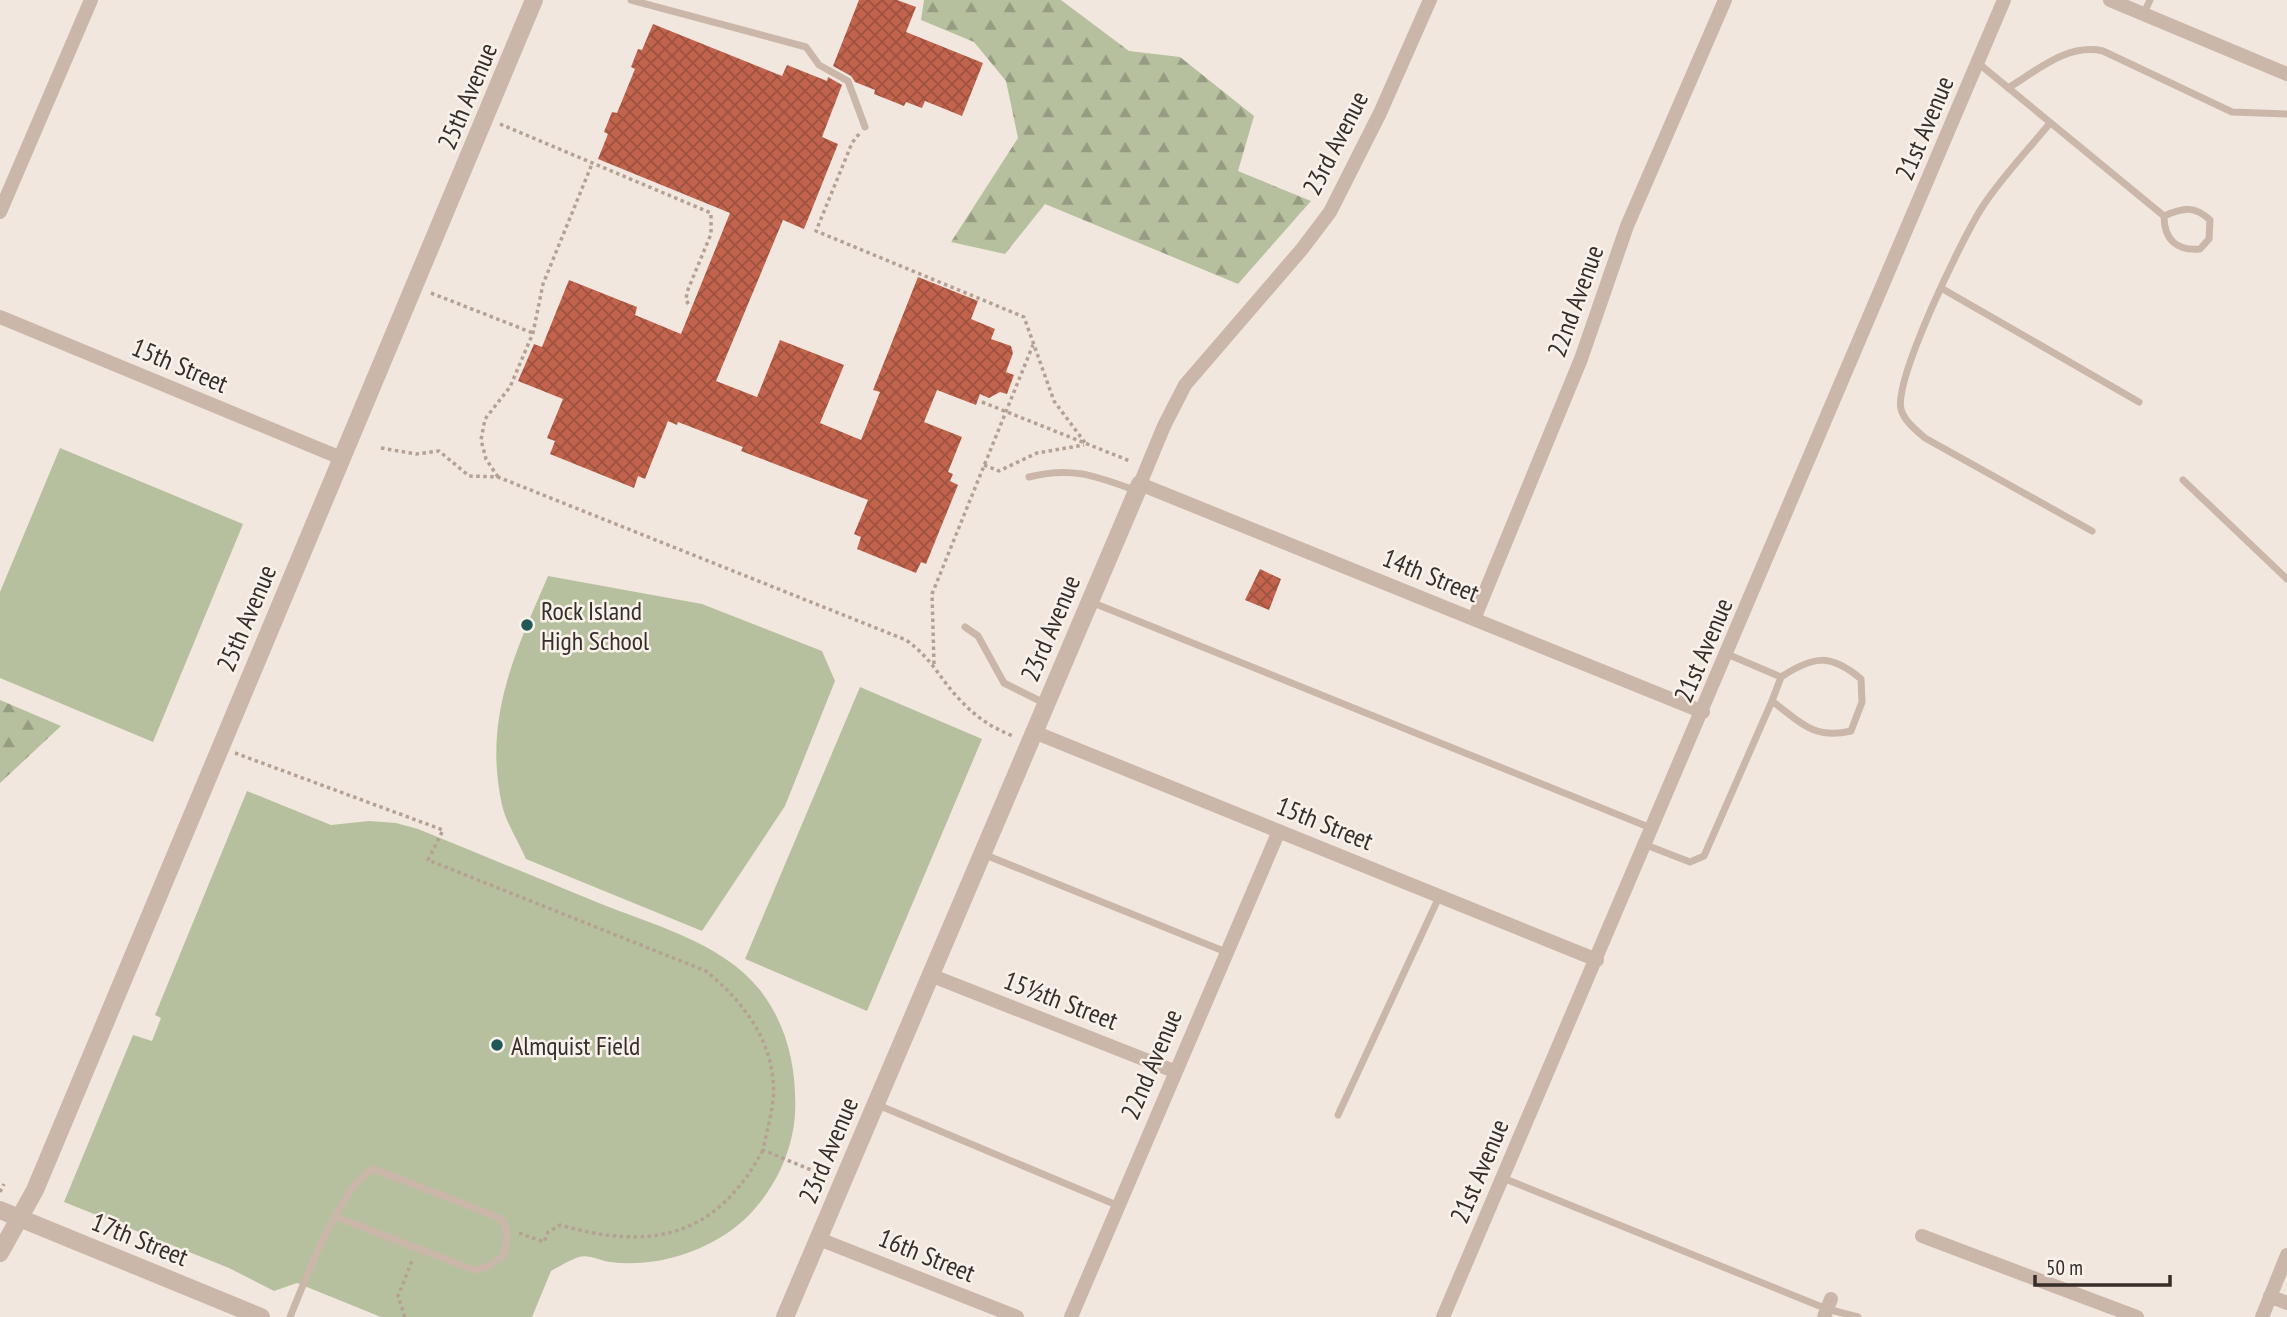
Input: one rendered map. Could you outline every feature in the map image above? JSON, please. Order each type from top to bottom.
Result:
[{"type":"street","points":[[0,212],[91,0]]},
{"type":"street","name":"25th Avenue","points":[[0,1253],[35,1190],[534,0]]},
{"type":"street","name":"23rd Avenue","points":[[785,1317],[1164,426],[1185,385],[1302,249],[1330,212],[1375,124],[1430,0]]},
{"type":"street","name":"22nd Avenue","points":[[1474,619],[1581,359],[1628,226],[1725,0]]},
{"type":"street","name":"21st Avenue","points":[[1448,1316],[1503,1178],[2004,0]]},
{"type":"street","points":[[2110,0],[2147,7],[2287,74]]},
{"type":"street","name":"15th Street","points":[[0,317],[341,458]]},
{"type":"street","name":"14th Street","points":[[1139,488],[1703,712]]},
{"type":"street","name":"15th Street","points":[[1034,732],[1597,960]]},
{"type":"street","name":"22nd Avenue","points":[[1071,1317],[1279,831]]},
{"type":"street","name":"15½th Street","points":[[930,975],[1174,1071]]},
{"type":"street","name":"17th Street","points":[[0,1210],[261,1317]]},
{"type":"street","points":[[1922,1236],[2137,1317]]},
{"type":"street","name":"16th Street","points":[[819,1239],[1017,1317]]},
{"type":"street","points":[[2262,1317],[2287,1255]]},
{"type":"street","points":[[2270,1296],[2287,1303]]},
{"type":"lane","points":[[631,0],[806,47],[819,65],[848,81],[865,127]]},
{"type":"lane","points":[[2008,88],[2066,52],[2087,47],[2103,51],[2232,111],[2287,114]]},
{"type":"lane","points":[[1978,63],[2164,216]]},
{"type":"lane","points":[[2050,123],[1983,206],[1941,288],[1902,390],[1901,409],[1909,423],[1925,438],[2092,531]]},
{"type":"lane","points":[[2184,207],[2200,210],[2210,220],[2209,239],[2200,249],[2185,250],[2172,242],[2164,229],[2164,216],[2184,207]]},
{"type":"lane","points":[[1941,288],[2139,401]]},
{"type":"lane","points":[[1029,477],[1050,472],[1082,471],[1139,488]]},
{"type":"lane","points":[[2183,480],[2287,579]]},
{"type":"lane","points":[[1090,601],[1653,829]]},
{"type":"lane","points":[[965,627],[978,636],[1004,683],[1046,704]]},
{"type":"lane","points":[[1727,654],[1781,677]]},
{"type":"lane","points":[[1646,845],[1690,862],[1704,856],[1781,677],[1806,660],[1830,661],[1861,680],[1863,702],[1851,731],[1832,736],[1804,727],[1772,701]]},
{"type":"lane","points":[[982,854],[1226,952]]},
{"type":"lane","points":[[1338,1115],[1439,896]]},
{"type":"lane","points":[[876,1104],[1119,1206]]},
{"type":"lane","points":[[290,1317],[336,1217],[362,1173],[373,1169],[500,1218],[506,1225],[508,1240],[503,1256],[487,1267],[474,1270],[336,1217]]},
{"type":"lane","points":[[1503,1178],[1827,1308],[1858,1317]]},
{"type":"path","points":[[486,118],[711,213],[711,234],[687,292],[686,300],[689,305]]},
{"type":"path","points":[[865,127],[852,143],[816,231],[1024,317],[1054,401],[1086,444]]},
{"type":"path","points":[[498,477],[486,459],[481,440],[485,419],[510,387],[533,333],[543,284],[592,164]]},
{"type":"path","points":[[415,287],[533,333]]},
{"type":"path","points":[[934,664],[932,594],[1033,343]]},
{"type":"path","points":[[982,402],[1130,461]]},
{"type":"path","points":[[984,465],[999,471],[1037,453],[1086,444]]},
{"type":"path","points":[[381,448],[416,454],[439,451],[469,476],[498,477],[906,640],[934,664],[960,700],[976,716],[1013,736]]},
{"type":"path","points":[[220,747],[443,831],[428,860],[706,971],[737,1000],[752,1019],[763,1042],[774,1080],[763,1150],[734,1195],[686,1227],[626,1240],[560,1225],[548,1232],[544,1242],[524,1235]]},
{"type":"path","points":[[763,1150],[821,1174]]},
{"type":"path","points":[[0,1192],[4,1184]]},
{"type":"path","points":[[405,1317],[398,1296],[416,1249]]},
{"type":"green space","points":[[924,0],[1061,0],[1129,51],[1180,57],[1254,116],[1238,171],[1311,201],[1238,284],[1045,204],[1005,254],[951,242],[1018,138],[1006,81],[974,42],[921,20]]},
{"type":"green space","points":[[60,448],[243,524],[153,742],[0,678],[0,592]]},
{"type":"green space","points":[[548,576],[702,604],[822,651],[835,681],[785,806],[702,931],[526,859],[506,819],[497,773],[500,715],[514,659]]},
{"type":"green space","points":[[860,687],[982,739],[867,1011],[745,959]]},
{"type":"green space","points":[[0,700],[61,726],[0,783]]},
{"type":"green space","points":[[247,791],[331,825],[369,821],[396,823],[418,829],[683,936],[705,946],[744,973],[760,990],[778,1018],[789,1049],[795,1098],[793,1132],[782,1166],[753,1211],[713,1242],[671,1258],[625,1263],[583,1256],[565,1263],[551,1271],[532,1317],[381,1317],[297,1283],[274,1291],[229,1268],[64,1202],[133,1035],[152,1041],[161,1018],[155,1015]]},
{"type":"building","points":[[859,0],[897,0],[916,7],[906,32],[983,63],[962,116],[925,101],[922,108],[906,102],[904,106],[874,94],[875,90],[855,82],[851,76],[833,66]]},
{"type":"building","points":[[653,24],[782,76],[787,65],[827,81],[828,77],[842,85],[822,137],[838,144],[804,229],[783,220],[716,381],[757,397],[780,340],[844,365],[820,423],[861,440],[880,392],[873,390],[918,277],[978,301],[971,319],[995,329],[991,339],[1011,346],[1013,353],[1006,372],[1014,375],[1007,394],[1000,392],[989,398],[980,394],[976,405],[937,390],[924,422],[962,437],[948,472],[953,474],[950,481],[958,485],[926,564],[921,562],[916,573],[857,549],[861,537],[854,534],[868,500],[741,451],[743,447],[678,422],[677,425],[668,421],[645,479],[638,476],[634,488],[550,454],[555,441],[547,438],[563,399],[518,381],[534,344],[542,347],[569,280],[637,307],[635,315],[681,334],[730,213],[598,159],[608,134],[604,132],[612,112],[617,113],[635,69],[631,67],[638,49],[642,50]]},
{"type":"building","points":[[1260,569],[1281,579],[1269,610],[1245,600]]},
{"type":"place","name":"Rock Island High School","points":[[527,625]]},
{"type":"place","name":"Almquist Field","points":[[497,1045]]}]
